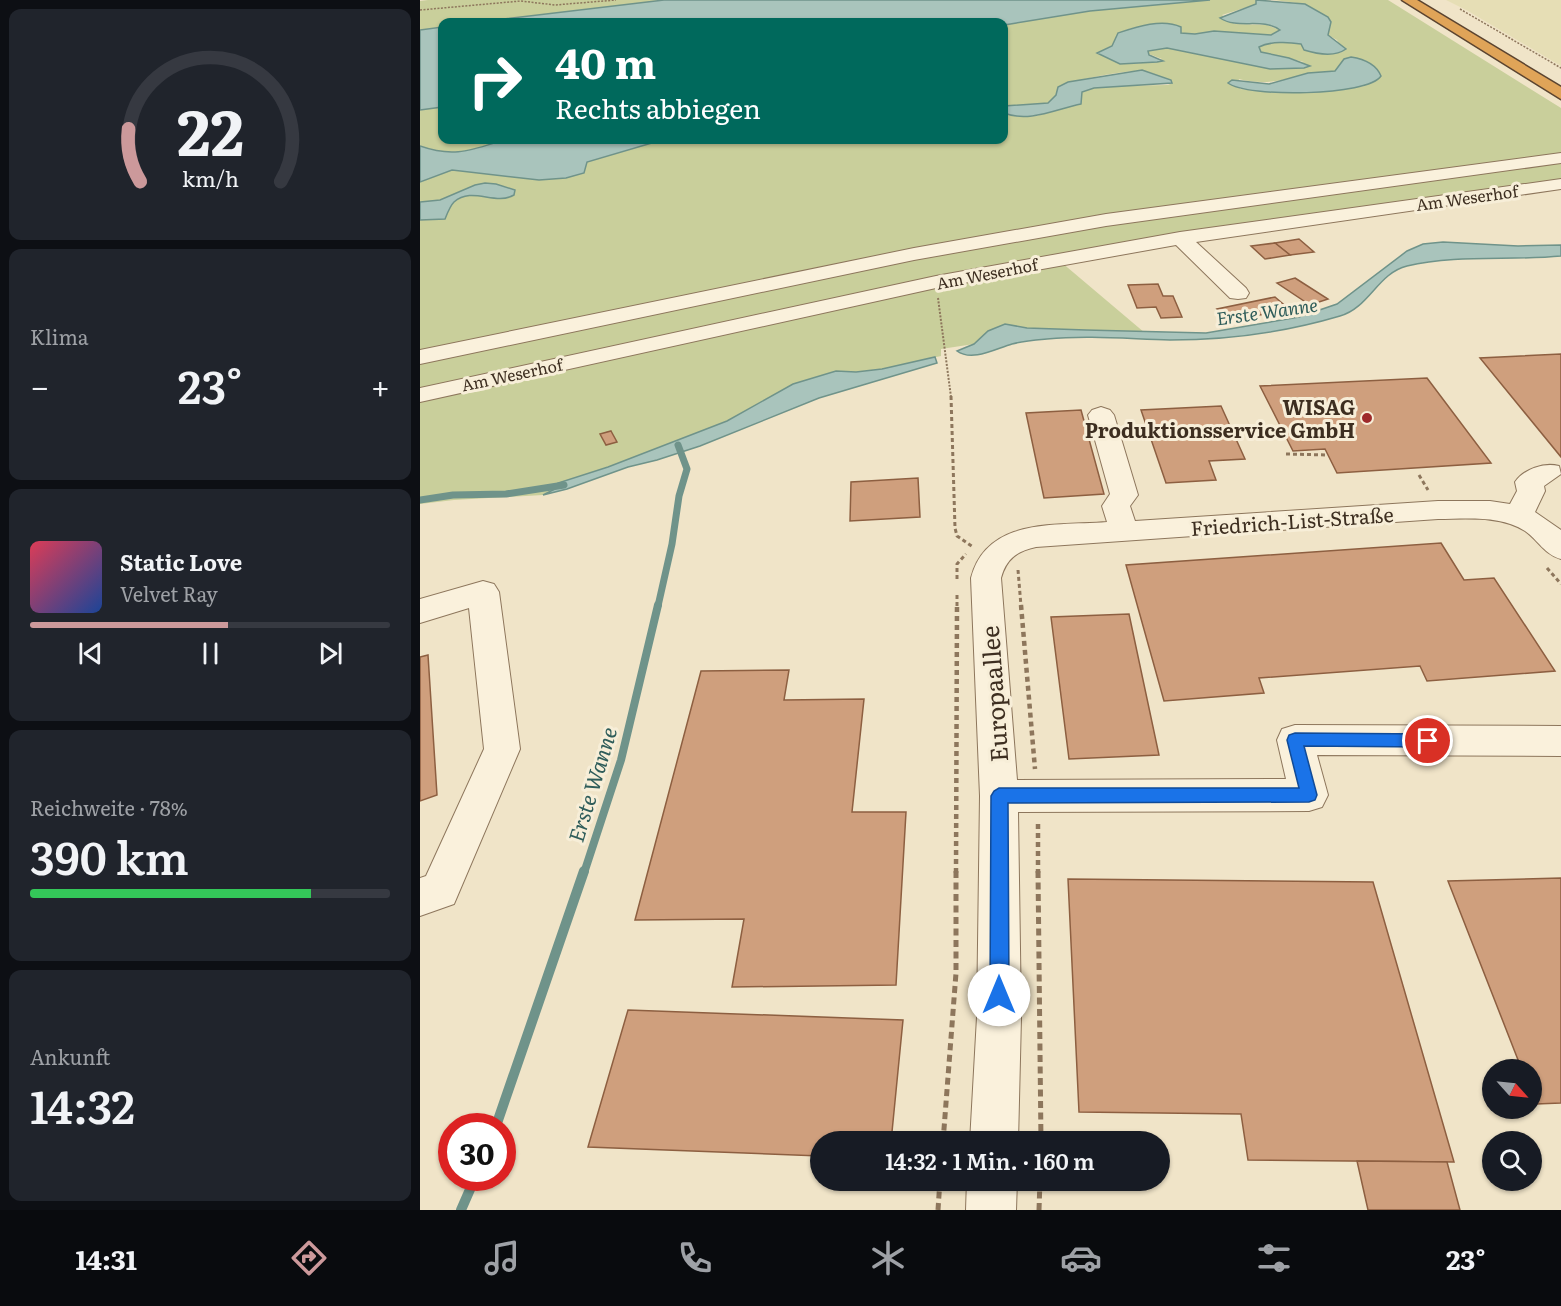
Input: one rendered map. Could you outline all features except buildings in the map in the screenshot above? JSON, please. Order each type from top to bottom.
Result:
[{"type":"highway","points":[[1408,0],[1561,94]]},
{"type":"highway","points":[[1430,0],[1561,79]]},
{"type":"street","points":[[420,357],[914,254],[1106,220],[1561,158]]},
{"type":"street","name":"Am Weserhof","points":[[420,395],[936,282],[1180,238],[1561,184]]},
{"type":"street","points":[[1180,238],[1238,293]]},
{"type":"street","points":[[1101,415],[1124,495],[1116,506],[1124,532]]},
{"type":"street","points":[[1546,536],[1529,482],[1549,472]]},
{"type":"street","name":"Friedrich-List-Straße","points":[[998,554],[1036,537],[1438,510],[1489,509],[1546,536]]},
{"type":"street","name":"Europaallee","points":[[994,1131],[999,1017],[999,796],[986,578],[998,554]]},
{"type":"street","points":[[420,610],[483,592],[502,749],[440,890],[420,897]]},
{"type":"street","points":[[999,796],[1309,795],[1295,740],[1561,741]]},
{"type":"street","points":[[991,1210],[992,1191]]},
{"type":"path","points":[[420,10],[521,1],[555,5],[616,0]]},
{"type":"path","points":[[1460,9],[1561,68]]},
{"type":"path","points":[[936,282],[951,383],[955,528],[957,536],[998,554]]},
{"type":"path","points":[[1286,454],[1302,452],[1328,455]]},
{"type":"path","points":[[1546,536],[1561,584]]},
{"type":"path","points":[[998,554],[1037,795],[1041,1131]]},
{"type":"path","points":[[944,1131],[956,973],[957,564],[998,554]]},
{"type":"path","points":[[938,1210],[939,1191]]},
{"type":"path","points":[[1039,1210],[1040,1191]]},
{"type":"shaded area","points":[[1446,0],[1561,0],[1561,66],[1468,11]]},
{"type":"green space","points":[[664,0],[513,18],[438,18],[438,28],[420,30],[420,1]]},
{"type":"green space","points":[[1210,0],[1256,0],[1257,4],[1222,15],[1235,24],[1267,25],[1280,30],[1271,35],[1214,31],[1195,34],[1165,28],[1140,27],[1125,30],[1119,34],[1112,46],[1107,48],[1117,60],[1128,64],[1157,62],[1162,59],[1149,54],[1148,51],[1167,48],[1270,69],[1304,62],[1261,52],[1259,47],[1269,43],[1301,44],[1305,50],[1323,54],[1343,52],[1337,40],[1328,35],[1328,17],[1305,4],[1274,0],[1388,0],[1561,108],[1561,183],[1235,227],[420,392],[420,182],[452,170],[508,176],[584,167],[587,162],[648,144],[1008,144],[1008,114],[1024,117],[1044,114],[1072,102],[1081,97],[1082,92],[1094,88],[1172,83],[1171,80],[1145,71],[1114,73],[1058,87],[1056,95],[1048,103],[1008,106],[1008,24],[1090,11]],"holes":[[[1341,63],[1365,86],[1290,93],[1240,89],[1239,79],[1253,82],[1276,81],[1335,71]]]},
{"type":"green space","points":[[438,108],[438,144],[490,144],[453,152],[420,146],[420,110]]},
{"type":"green space","points":[[1061,262],[1145,333],[1027,328],[1005,324],[988,331],[974,344],[941,349],[941,356],[882,369],[856,372],[836,371],[793,384],[727,421],[608,467],[559,483],[557,488],[543,495],[420,504],[420,401],[932,287]]},
{"type":"water","points":[[664,0],[1210,0],[1090,11],[1008,24],[1008,18],[513,18]]},
{"type":"water","points":[[1256,0],[1305,4],[1328,17],[1331,22],[1328,35],[1346,49],[1337,53],[1314,53],[1304,50],[1301,44],[1285,42],[1259,47],[1261,52],[1289,58],[1310,66],[1270,69],[1167,48],[1148,51],[1149,55],[1163,61],[1157,62],[1120,64],[1097,53],[1112,46],[1118,33],[1149,24],[1174,24],[1181,27],[1181,33],[1195,34],[1214,31],[1271,35],[1280,30],[1266,24],[1234,23],[1220,18],[1256,4]]},
{"type":"water","points":[[438,28],[438,108],[420,110],[420,30]]},
{"type":"water","points":[[1351,57],[1369,63],[1381,76],[1371,83],[1354,88],[1307,93],[1258,91],[1239,88],[1228,83],[1232,80],[1269,84],[1308,73],[1335,71],[1344,59]]},
{"type":"water","points":[[1142,70],[1171,80],[1172,83],[1094,88],[1082,92],[1081,104],[1033,116],[1008,114],[1008,106],[1048,103],[1056,95],[1058,87],[1068,82]]},
{"type":"water","points":[[490,144],[648,144],[587,162],[584,173],[566,178],[539,180],[452,170],[420,182],[420,146],[443,152],[472,149]]},
{"type":"water","points":[[485,183],[515,190],[514,195],[507,198],[468,196],[454,202],[445,219],[420,220],[420,202],[440,200]]},
{"type":"water","points":[[1443,242],[1518,246],[1561,245],[1561,256],[1445,260],[1407,266],[1388,276],[1359,306],[1350,312],[1319,322],[1277,331],[1191,340],[1062,338],[1021,342],[977,355],[957,351],[974,344],[988,331],[1005,324],[1027,328],[1206,333],[1299,317],[1337,304],[1407,251],[1423,244]]},
{"type":"water","points":[[935,357],[937,363],[819,398],[700,446],[543,495],[557,488],[558,483],[608,467],[727,421],[793,384],[836,371],[856,372],[882,369]]},
{"type":"waterway","name":"Erste Wanne","points":[[658,606],[672,544],[679,496],[687,469],[678,445]]},
{"type":"waterway","name":"Erste Wanne","points":[[420,500],[453,495],[506,494],[564,485]]},
{"type":"waterway","name":"Erste Wanne","points":[[584,873],[621,760],[658,605]]},
{"type":"waterway","name":"Erste Wanne","points":[[500,1113],[584,871]]},
{"type":"waterway","name":"Erste Wanne","points":[[461,1210],[469,1191]]},
{"type":"place","name":"WISAG Produktionsservice GmbH","points":[[1367,418]]},
{"type":"route","points":[[999,995],[999,796],[1309,795],[1295,740],[1428,741]]}]
